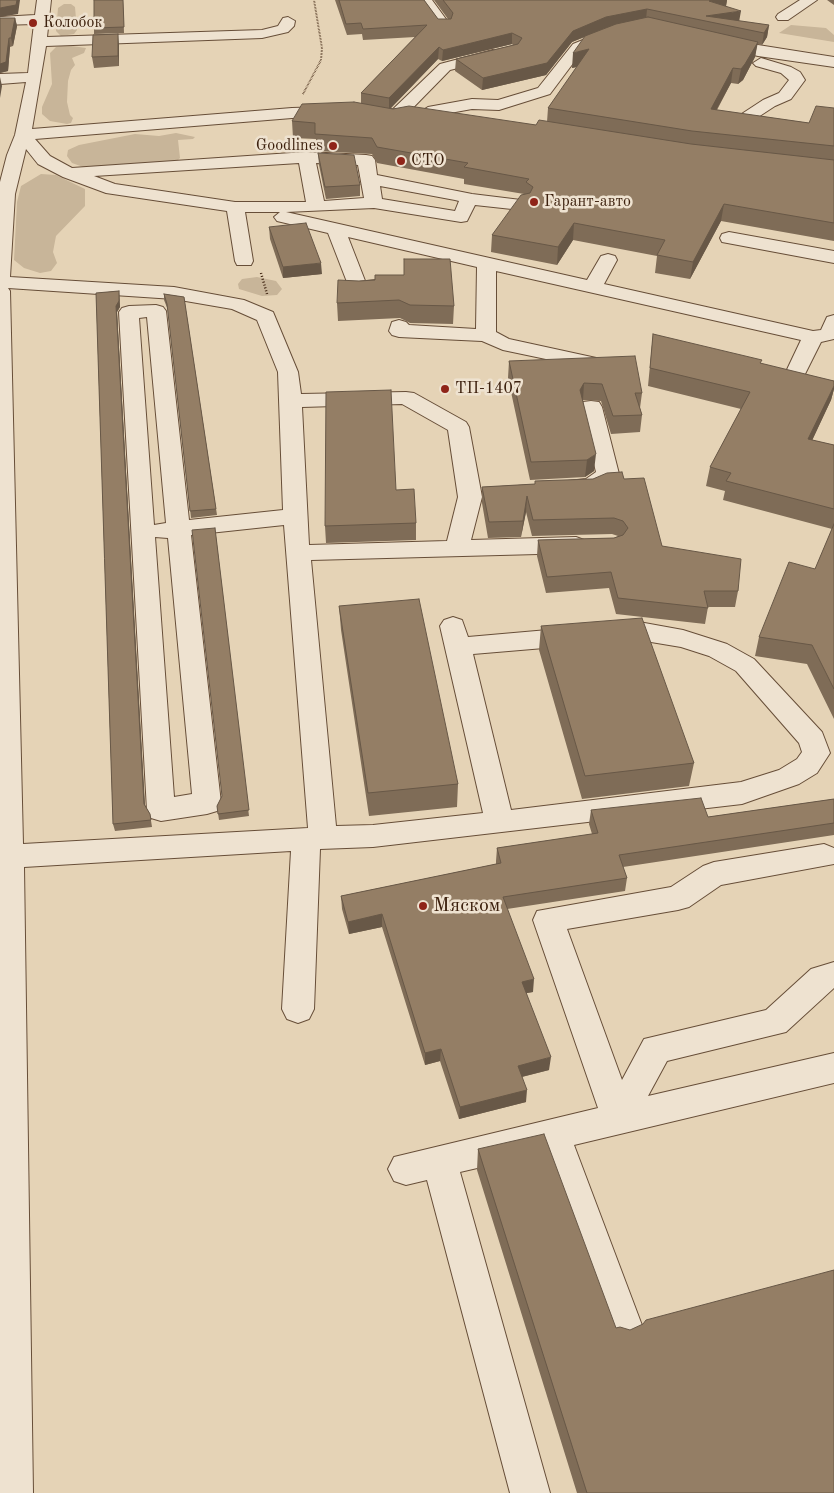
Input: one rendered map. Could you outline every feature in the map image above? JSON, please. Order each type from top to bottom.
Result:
[{"type":"street","points":[[44,0],[41,42],[35,77],[6,194],[0,282],[174,293],[237,304],[266,316],[288,372],[314,839],[298,1009]]},
{"type":"street","points":[[425,0],[444,26]]},
{"type":"street","points":[[783,17],[810,0]]},
{"type":"street","points":[[0,21],[42,19]]},
{"type":"street","points":[[41,42],[262,34],[283,29],[287,26],[288,21]]},
{"type":"street","points":[[0,151],[20,143],[292,113],[355,111],[394,118],[472,104],[499,104],[544,90],[578,46],[619,31]]},
{"type":"street","points":[[701,38],[757,51],[834,62]]},
{"type":"street","points":[[394,118],[445,66],[512,51]]},
{"type":"street","points":[[740,122],[769,103],[786,96],[796,80],[795,75],[786,70],[760,62],[756,58],[757,51]]},
{"type":"street","points":[[0,79],[35,77]]},
{"type":"street","points":[[428,112],[485,121]]},
{"type":"street","points":[[20,143],[44,160],[69,173],[112,189],[235,207],[593,287],[827,332],[793,378]]},
{"type":"street","points":[[69,173],[235,159],[306,157],[366,160],[374,202]]},
{"type":"street","points":[[306,157],[316,207]]},
{"type":"street","points":[[369,179],[459,195],[469,199],[521,205]]},
{"type":"street","points":[[235,207],[316,207],[374,202],[461,217],[469,199]]},
{"type":"street","points":[[235,207],[244,261]]},
{"type":"street","points":[[336,229],[358,291]]},
{"type":"street","points":[[729,238],[834,257]]},
{"type":"street","points":[[593,287],[608,260]]},
{"type":"street","points":[[486,335],[487,263]]},
{"type":"street","points":[[0,291],[6,1147],[13,1493]]},
{"type":"street","points":[[156,311],[207,803],[161,810],[143,533],[129,312],[156,311]]},
{"type":"street","points":[[399,326],[400,331],[486,335],[503,344],[596,365],[619,365]]},
{"type":"street","points":[[291,401],[406,398],[458,426],[479,491],[470,496],[459,537],[460,548]]},
{"type":"street","points":[[554,487],[591,486],[608,474],[591,407]]},
{"type":"street","points":[[143,533],[295,516]]},
{"type":"street","points":[[298,554],[593,544]]},
{"type":"street","points":[[4,856],[373,836],[500,822],[742,793],[789,778],[807,766],[816,754],[812,739],[745,665],[718,650],[684,639],[639,630],[456,637],[500,822]]},
{"type":"street","points":[[619,1119],[548,920],[678,898],[714,874],[824,856]]},
{"type":"street","points":[[619,1119],[656,1049],[775,1022],[822,978],[834,976]]},
{"type":"street","points":[[530,1493],[422,1165],[834,1068]]},
{"type":"street","points":[[553,1134],[624,1328]]},
{"type":"path","points":[[292,113],[321,60],[322,48],[314,0]]},
{"type":"path","points":[[244,261],[257,263],[268,299],[266,316]]},
{"type":"shaded area","points":[[64,4],[71,4],[75,7],[77,30],[74,34],[61,36],[56,31],[58,8]]},
{"type":"shaded area","points":[[791,25],[826,28],[834,35],[834,42],[779,33]]},
{"type":"shaded area","points":[[65,45],[86,48],[84,53],[72,58],[75,65],[71,70],[68,81],[67,102],[70,115],[73,118],[71,123],[67,124],[50,121],[42,114],[42,107],[52,84],[50,53],[56,47]]},
{"type":"shaded area","points":[[176,133],[195,137],[193,139],[178,140],[180,158],[175,163],[86,168],[72,163],[67,156],[68,150],[79,145],[135,134],[159,136]]},
{"type":"shaded area","points":[[41,174],[56,175],[85,189],[85,206],[56,236],[53,252],[57,263],[51,271],[40,273],[24,268],[14,260],[17,202],[21,186]]},
{"type":"shaded area","points":[[257,277],[276,281],[282,289],[277,295],[262,296],[239,289],[238,284],[242,279]]},
{"type":"building","points":[[0,0],[17,0],[16,5],[0,8]]},
{"type":"building","points":[[94,0],[123,0],[124,27],[94,28]]},
{"type":"building","points":[[339,0],[424,0],[438,19],[451,19],[453,13],[443,0],[713,0],[709,1],[741,11],[706,16],[769,25],[764,33],[647,9],[606,17],[573,31],[547,63],[483,78],[456,59],[518,44],[522,38],[512,33],[443,50],[439,47],[389,98],[361,93],[427,25],[363,29],[361,23],[346,24]]},
{"type":"building","points":[[648,17],[758,42],[741,69],[733,68],[711,109],[809,123],[816,106],[834,108],[834,146],[692,131],[548,108],[589,49],[573,53],[585,36],[616,24]]},
{"type":"building","points":[[0,18],[15,18],[11,38],[9,38],[6,62],[0,64]]},
{"type":"building","points":[[118,34],[118,56],[92,57],[93,35]]},
{"type":"building","points":[[354,102],[393,109],[409,106],[536,125],[539,120],[691,144],[834,160],[834,223],[724,204],[693,262],[657,255],[665,240],[574,223],[558,247],[492,235],[521,195],[530,193],[533,187],[526,182],[529,179],[464,167],[468,163],[377,147],[372,138],[315,134],[315,123],[292,121],[302,104]]},
{"type":"building","points":[[318,153],[354,155],[360,185],[325,187]]},
{"type":"building","points":[[306,223],[321,263],[283,267],[269,227]]},
{"type":"building","points":[[404,259],[450,259],[454,306],[410,305],[399,300],[337,303],[338,280],[375,280],[375,275],[404,275]]},
{"type":"building","points":[[119,291],[119,301],[116,306],[144,804],[151,820],[113,824],[96,293]]},
{"type":"building","points":[[164,294],[184,297],[216,509],[190,511],[167,304]]},
{"type":"building","points":[[653,334],[762,360],[760,363],[834,381],[834,386],[808,439],[834,445],[834,509],[726,481],[731,473],[710,467],[750,392],[650,368]]},
{"type":"building","points":[[635,356],[642,393],[635,393],[642,415],[613,416],[602,384],[584,383],[580,390],[596,454],[587,460],[531,462],[509,361]]},
{"type":"building","points":[[391,390],[396,490],[414,489],[416,523],[325,526],[326,392]]},
{"type":"building","points":[[622,472],[624,479],[644,478],[662,546],[741,559],[738,591],[704,591],[708,608],[618,598],[611,572],[547,577],[538,540],[614,538],[623,535],[628,528],[623,521],[614,518],[533,520],[527,496],[523,521],[489,522],[482,487],[535,484],[535,481],[593,479],[607,473]]},
{"type":"building","points":[[834,524],[834,689],[812,645],[759,637],[789,562],[815,569]]},
{"type":"building","points":[[215,528],[249,810],[218,814],[217,806],[222,796],[192,530]]},
{"type":"building","points":[[419,599],[458,784],[368,793],[339,606]]},
{"type":"building","points":[[642,618],[694,763],[585,776],[541,626]]},
{"type":"building","points":[[701,798],[708,817],[834,799],[834,823],[619,855],[627,878],[503,897],[534,979],[522,982],[551,1057],[518,1066],[527,1090],[460,1107],[441,1049],[425,1053],[382,914],[348,922],[341,896],[501,863],[497,848],[598,833],[591,810]]},
{"type":"building","points":[[544,1134],[616,1328],[620,1327],[630,1330],[643,1324],[646,1320],[834,1270],[834,1493],[587,1493],[478,1149]]},
{"type":"place","name":"Колобок","points":[[33,23]]},
{"type":"place","name":"Goodlines","points":[[333,146]]},
{"type":"place","name":"СТО","points":[[401,161]]},
{"type":"place","name":"Гарант-авто","points":[[534,202]]},
{"type":"place","name":"ТП-1407","points":[[445,389]]},
{"type":"place","name":"Мяском","points":[[423,906]]}]
